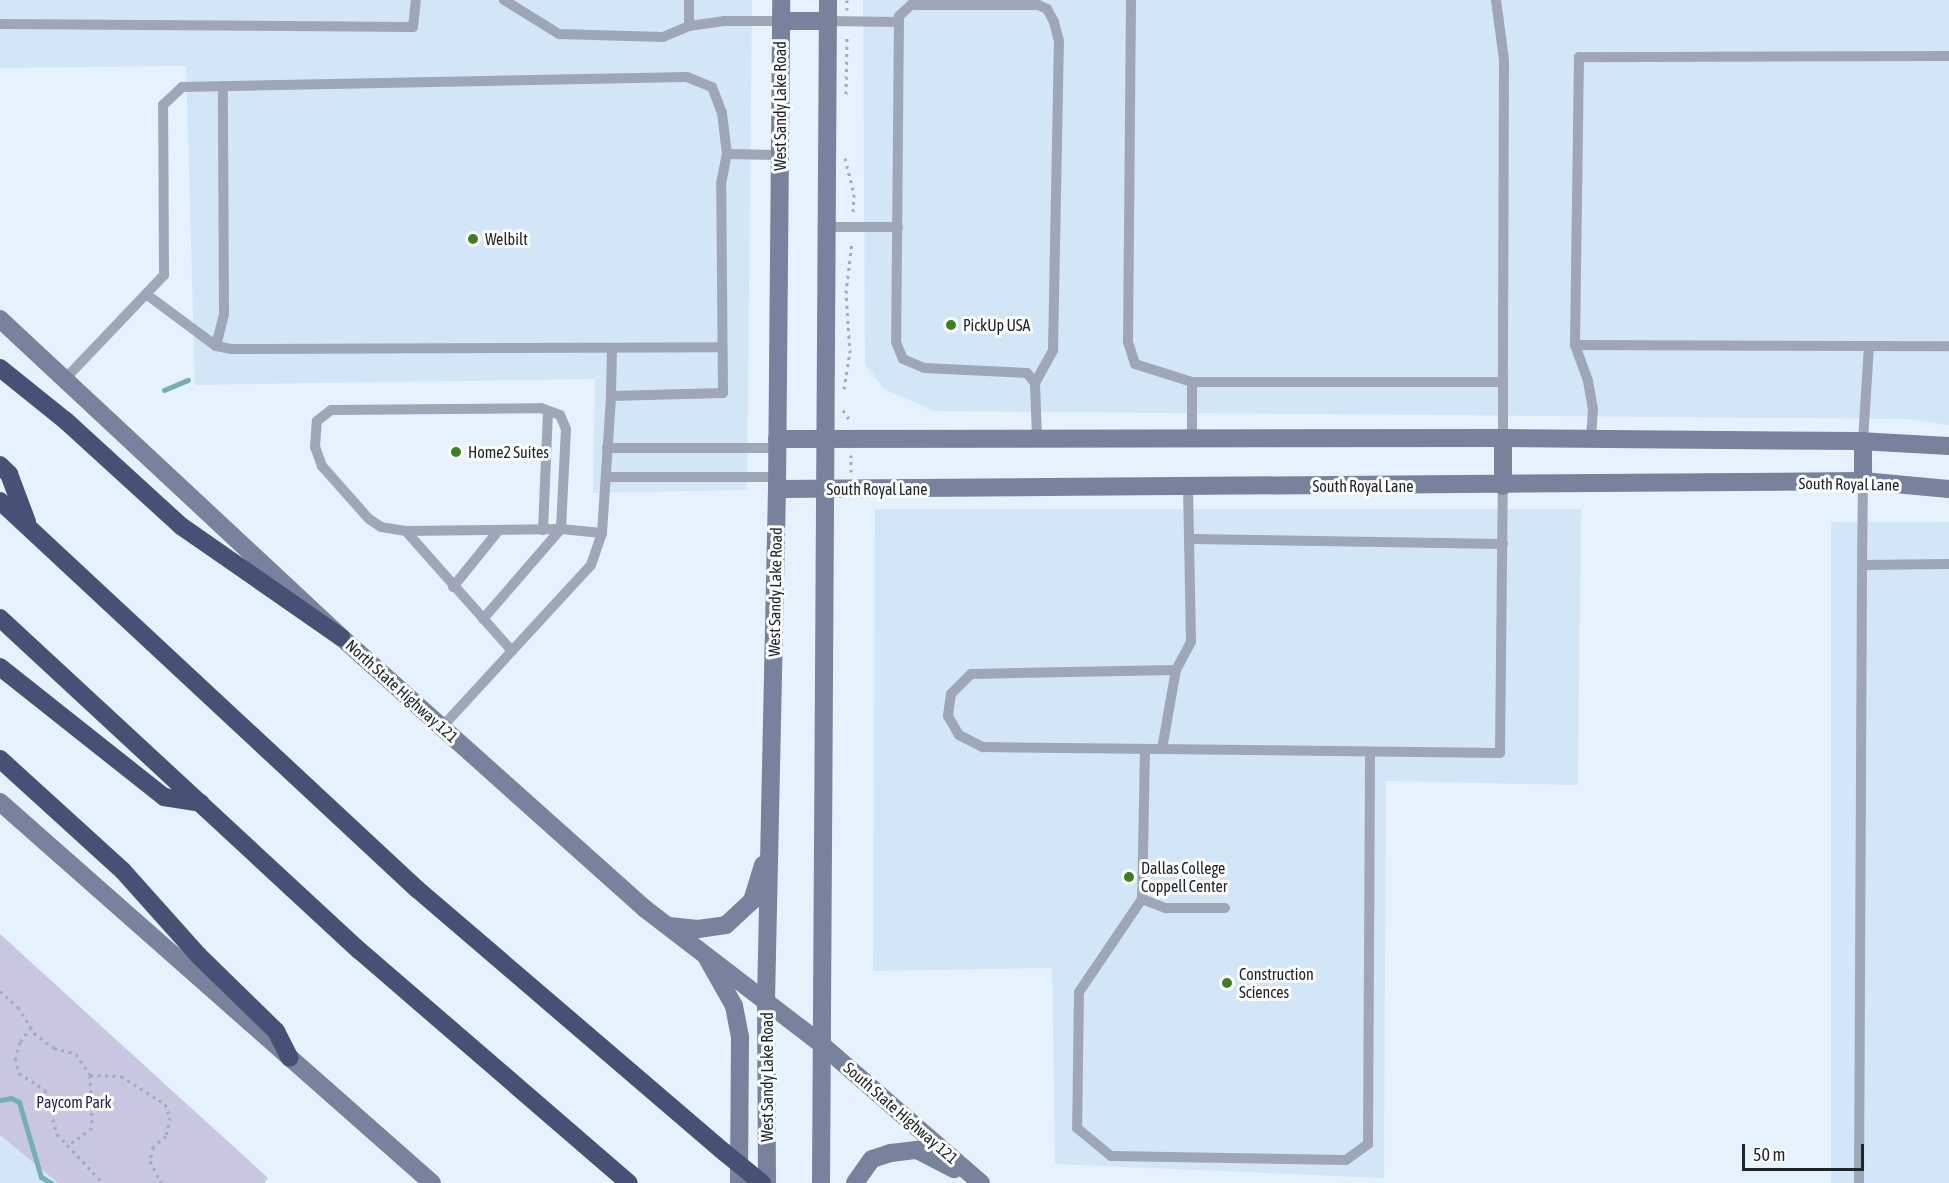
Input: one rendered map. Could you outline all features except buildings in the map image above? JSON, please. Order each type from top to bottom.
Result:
[{"type":"highway","points":[[0,368],[66,421],[181,526],[341,637]]},
{"type":"highway","points":[[0,465],[9,474],[29,527]]},
{"type":"highway","points":[[0,501],[223,712],[417,889],[762,1183]]},
{"type":"highway","points":[[0,618],[360,951],[629,1183]]},
{"type":"highway","points":[[0,667],[164,796],[201,803]]},
{"type":"highway","points":[[0,759],[123,871],[198,955],[276,1031],[290,1058]]},
{"type":"main road","name":"West Sandy Lake Road","points":[[767,1183],[766,1001],[777,483],[781,0]]},
{"type":"main road","points":[[821,1183],[828,0]]},
{"type":"main road","points":[[781,21],[828,21]]},
{"type":"main road","name":"North State Highway 121","points":[[0,319],[341,637],[442,727],[668,926],[821,1044]]},
{"type":"main road","points":[[777,443],[826,439],[1503,438],[1863,441],[1949,446]]},
{"type":"main road","points":[[1503,438],[1503,486]]},
{"type":"main road","points":[[1863,441],[1863,481]]},
{"type":"main road","name":"South Royal Lane","points":[[777,483],[826,489],[850,489],[1503,486],[1863,481],[1949,489]]},
{"type":"main road","points":[[0,802],[432,1183]]},
{"type":"main road","points":[[0,821],[25,824]]},
{"type":"main road","points":[[668,926],[698,929],[726,926],[740,915],[752,901],[769,846]]},
{"type":"main road","points":[[703,952],[734,1006],[740,1037],[739,1183]]},
{"type":"main road","name":"South State Highway 121","points":[[821,1044],[980,1182]]},
{"type":"main road","points":[[855,1183],[872,1160],[891,1153],[917,1150],[980,1182]]},
{"type":"lane","points":[[0,24],[413,27],[416,0]]},
{"type":"lane","points":[[504,0],[559,34],[663,37],[689,26],[724,21],[781,21]]},
{"type":"lane","points":[[689,0],[689,26]]},
{"type":"lane","points":[[1131,0],[1128,342],[1135,364],[1192,382],[1503,382]]},
{"type":"lane","points":[[1496,0],[1504,60],[1503,438]]},
{"type":"lane","points":[[1035,383],[1027,374],[1013,370],[924,368],[903,359],[896,342],[899,22],[903,8],[910,5],[1038,5],[1047,9],[1054,22],[1059,41],[1053,350],[1035,383],[1037,438]]},
{"type":"lane","points":[[828,21],[899,22]]},
{"type":"lane","points":[[1591,439],[1592,399],[1575,345],[1579,57],[1949,56]]},
{"type":"lane","points":[[65,379],[164,275],[163,105],[182,87],[687,77],[712,87],[722,113],[727,154],[721,184],[723,393],[611,396]]},
{"type":"lane","points":[[216,346],[224,314],[223,86]]},
{"type":"lane","points":[[727,154],[780,155]]},
{"type":"lane","points":[[827,226],[898,227]]},
{"type":"lane","points":[[146,294],[216,346],[722,347]]},
{"type":"lane","points":[[1575,345],[1949,346]]},
{"type":"lane","points":[[1863,441],[1869,346]]},
{"type":"lane","points":[[442,727],[591,565],[602,533],[607,477],[612,348]]},
{"type":"lane","points":[[1192,382],[1192,438]]},
{"type":"lane","points":[[483,619],[561,530],[566,429],[560,415],[548,411],[331,410],[316,421],[315,447],[322,466],[369,519],[381,527],[406,531],[561,530],[602,533]]},
{"type":"lane","points":[[543,530],[548,411]]},
{"type":"lane","points":[[608,448],[777,443]]},
{"type":"lane","points":[[607,477],[777,483]]},
{"type":"lane","points":[[1859,1183],[1863,481]]},
{"type":"lane","points":[[1176,670],[971,674],[957,684],[948,705],[948,716],[959,735],[983,747],[1370,754],[1500,753],[1503,486]]},
{"type":"lane","points":[[1162,749],[1176,670],[1191,642],[1192,539],[1188,487]]},
{"type":"lane","points":[[453,587],[499,530]]},
{"type":"lane","points":[[406,531],[453,587],[512,651]]},
{"type":"lane","points":[[1192,539],[1503,544]]},
{"type":"lane","points":[[1862,565],[1949,564]]},
{"type":"lane","points":[[1145,749],[1142,899],[1079,993],[1077,1128],[1110,1156],[1346,1160],[1359,1154],[1368,1144],[1370,754]]},
{"type":"lane","points":[[1142,899],[1166,908],[1225,908]]},
{"type":"path","points":[[846,102],[847,0]]},
{"type":"path","points":[[842,399],[850,353],[846,293],[854,194],[845,146]]},
{"type":"path","points":[[843,406],[852,423],[850,489]]},
{"type":"path","points":[[0,991],[18,1007],[31,1027],[54,1048],[76,1054],[90,1075],[92,1128],[69,1145]]},
{"type":"path","points":[[31,1027],[20,1042],[15,1058],[19,1073],[45,1090],[57,1134],[103,1183]]},
{"type":"path","points":[[90,1075],[121,1076],[165,1104],[170,1117],[166,1136],[153,1147],[150,1161],[160,1183]]},
{"type":"shaded area","points":[[0,0],[752,0],[747,490],[593,493],[595,379],[195,385],[186,66],[0,68]]},
{"type":"shaded area","points":[[863,0],[1949,0],[1949,425],[1908,419],[934,411],[884,389],[865,364]]},
{"type":"shaded area","name":"Dallas College Coppell Center","points":[[875,509],[1581,509],[1578,785],[1386,781],[1384,1178],[1055,1164],[1052,968],[873,971]]},
{"type":"shaded area","points":[[1831,522],[1949,522],[1949,1183],[1831,1183]]},
{"type":"shaded area","points":[[0,1135],[58,1183],[0,1183]]},
{"type":"green space","name":"Paycom Park","points":[[0,934],[268,1178],[264,1183],[58,1183],[0,1135]]},
{"type":"waterway","points":[[164,390],[188,380]]},
{"type":"waterway","points":[[0,1100],[11,1098],[19,1102],[41,1177],[51,1183]]},
{"type":"place","name":"Welbilt","points":[[473,239]]},
{"type":"place","name":"PickUp USA","points":[[951,325]]},
{"type":"place","name":"Home2 Suites","points":[[456,452]]},
{"type":"place","name":"Dallas College Coppell Center","points":[[1129,877]]},
{"type":"place","name":"Construction Sciences","points":[[1227,983]]}]
